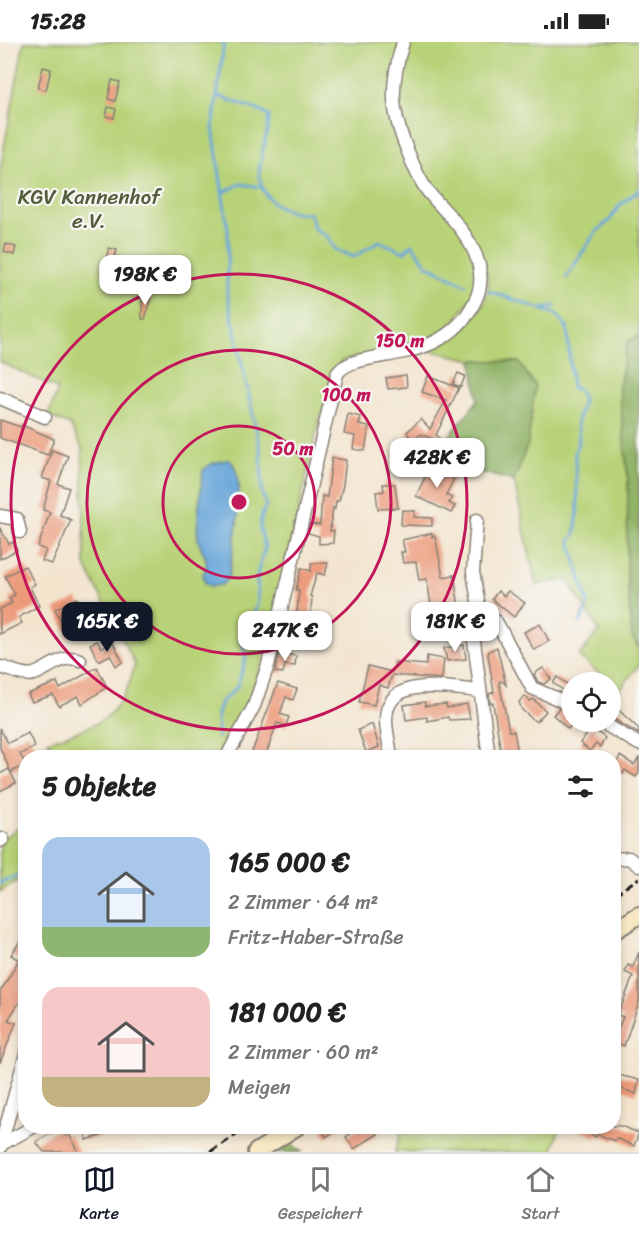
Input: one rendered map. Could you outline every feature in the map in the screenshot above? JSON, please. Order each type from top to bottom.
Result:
[{"type":"street","points":[[230,750],[254,706],[268,665],[332,389],[339,370],[349,364],[406,353],[435,343],[463,320],[479,293],[482,272],[474,252],[462,230],[421,182],[398,125],[392,92],[403,42]]},
{"type":"street","points":[[0,398],[45,417]]},
{"type":"street","points":[[0,516],[16,519],[20,532]]},
{"type":"street","points":[[477,520],[472,572],[480,612],[473,624],[488,750]]},
{"type":"street","points":[[480,612],[489,614],[497,622],[532,688],[561,700]]},
{"type":"street","points":[[0,667],[33,674],[64,660],[72,658],[80,660]]},
{"type":"street","points":[[390,750],[386,718],[392,701],[401,693],[424,687],[480,691]]},
{"type":"street","points":[[618,732],[639,744]]},
{"type":"street","points":[[621,859],[629,858],[639,866]]},
{"type":"street","points":[[621,927],[639,915]]},
{"type":"street","points":[[0,1146],[18,1082]]},
{"type":"street","points":[[0,1146],[21,1134]]},
{"type":"street","points":[[256,1152],[285,1134]]},
{"type":"green space","name":"KGV Kannenhof e.V.","points":[[24,42],[400,42],[396,100],[407,42],[639,42],[639,336],[627,342],[619,388],[628,479],[627,575],[632,636],[639,648],[639,665],[621,688],[621,672],[597,672],[579,656],[599,631],[567,579],[536,585],[514,481],[528,443],[519,362],[472,360],[429,350],[459,332],[476,315],[482,305],[487,294],[488,282],[483,259],[472,297],[451,325],[437,335],[408,347],[341,361],[319,421],[267,649],[249,702],[225,750],[52,750],[48,741],[94,724],[115,709],[130,683],[135,664],[85,565],[82,448],[70,425],[48,416],[58,389],[0,362],[0,169]]},
{"type":"green space","points":[[639,336],[639,648],[632,637],[627,575],[628,479],[619,388],[627,342]]},
{"type":"green space","points":[[472,360],[519,362],[535,386],[528,443],[514,481],[462,467],[436,453],[478,400]]},
{"type":"green space","points":[[18,828],[18,880],[0,892],[0,841]]},
{"type":"green space","points":[[401,1134],[558,1134],[552,1152],[395,1152]]},
{"type":"green space","points":[[288,1141],[302,1152],[272,1152]]},
{"type":"water","points":[[229,459],[235,468],[238,482],[236,533],[229,577],[222,585],[211,586],[205,583],[203,574],[206,560],[197,532],[203,470],[211,464]]},
{"type":"building","points":[[43,67],[51,69],[46,90],[38,88]]},
{"type":"building","points":[[112,80],[120,82],[115,101],[108,99]]},
{"type":"building","points":[[108,107],[116,109],[114,118],[106,116]]},
{"type":"building","points":[[6,244],[16,247],[14,255],[4,252]]},
{"type":"building","points":[[109,248],[117,250],[110,273],[103,271]]},
{"type":"building","points":[[142,295],[151,297],[145,319],[142,319]]},
{"type":"building","points":[[458,373],[465,376],[461,387],[453,384]]},
{"type":"building","points":[[406,375],[407,387],[388,389],[386,378]]},
{"type":"building","points":[[428,376],[459,388],[436,435],[444,444],[421,434],[412,441],[407,432],[421,419],[430,429],[446,400],[422,392]]},
{"type":"building","points":[[348,414],[361,417],[359,425],[369,427],[365,451],[353,449],[355,436],[344,434]]},
{"type":"building","points":[[0,420],[21,427],[22,425],[54,439],[48,455],[0,438]]},
{"type":"building","points":[[52,450],[68,456],[58,484],[69,488],[60,515],[71,520],[52,564],[42,561],[46,550],[38,547],[50,512],[43,510],[51,481],[42,478]]},
{"type":"building","points":[[332,458],[346,460],[343,485],[339,501],[336,501],[335,509],[333,508],[330,531],[334,531],[333,543],[319,544],[319,536],[308,533],[310,524],[320,525],[322,496],[327,497]]},
{"type":"building","points":[[431,465],[455,476],[446,495],[452,498],[449,503],[455,506],[451,513],[416,496]]},
{"type":"building","points":[[383,484],[395,484],[398,508],[378,509],[376,492],[384,491]]},
{"type":"building","points":[[402,510],[415,511],[414,517],[432,518],[432,526],[401,525]]},
{"type":"building","points":[[0,528],[9,544],[13,542],[17,550],[0,559]]},
{"type":"building","points":[[432,533],[432,537],[435,536],[443,577],[454,575],[462,627],[459,629],[447,631],[443,604],[431,605],[427,579],[419,580],[416,562],[403,563],[401,552],[405,552],[402,540]]},
{"type":"building","points":[[311,563],[328,563],[325,575],[317,573],[310,596],[312,597],[310,623],[314,629],[313,642],[295,640],[297,621],[290,621],[290,613],[297,613],[299,590],[296,590],[301,568],[311,571]]},
{"type":"building","points":[[25,566],[35,584],[30,587],[39,606],[19,617],[22,623],[0,634],[0,609],[12,603],[9,598],[15,595],[5,576]]},
{"type":"building","points":[[498,591],[504,596],[508,591],[525,603],[514,617],[492,599]]},
{"type":"building","points":[[77,598],[93,624],[69,636],[55,609]]},
{"type":"building","points":[[540,624],[549,641],[534,650],[524,632]]},
{"type":"building","points":[[97,641],[101,648],[113,643],[123,662],[116,666],[110,655],[99,661],[90,644]]},
{"type":"building","points":[[464,645],[466,659],[447,661],[444,648]]},
{"type":"building","points":[[497,647],[506,685],[502,681],[499,682],[509,731],[514,731],[518,750],[501,750],[493,703],[490,703],[489,694],[494,692],[489,651]]},
{"type":"building","points":[[279,653],[296,656],[295,666],[285,665],[283,673],[275,672]]},
{"type":"building","points":[[427,656],[444,659],[442,679],[392,675],[388,688],[379,685],[374,705],[359,702],[368,666],[392,672],[395,662],[426,665]]},
{"type":"building","points":[[97,667],[107,687],[82,704],[78,696],[59,706],[53,695],[32,702],[28,694],[57,682],[60,689]]},
{"type":"building","points":[[543,668],[551,679],[544,684],[538,682],[534,674]]},
{"type":"building","points":[[557,677],[561,680],[561,689],[553,683]]},
{"type":"building","points":[[278,683],[297,689],[293,700],[286,697],[280,714],[289,717],[286,726],[277,723],[267,750],[253,750]]},
{"type":"building","points":[[525,696],[530,701],[533,699],[546,711],[536,722],[522,710],[519,702]]},
{"type":"building","points":[[425,702],[425,706],[446,704],[447,708],[467,704],[470,719],[449,720],[448,717],[427,721],[427,717],[406,720],[404,705]]},
{"type":"building","points":[[559,708],[561,709],[561,722],[553,715]]},
{"type":"building","points":[[621,712],[639,729],[639,734],[621,724]]},
{"type":"building","points":[[372,724],[379,747],[365,750],[358,730]]},
{"type":"building","points":[[0,729],[8,743],[28,733],[35,747],[29,750],[18,750],[18,769],[11,772],[0,748]]},
{"type":"building","points":[[589,732],[597,732],[605,738],[600,747],[596,744],[589,750],[580,743]]},
{"type":"building","points":[[621,757],[634,765],[639,758],[639,773],[636,777],[625,770],[623,774],[621,773]]},
{"type":"building","points":[[9,769],[16,783],[0,791],[0,774]]},
{"type":"building","points":[[18,944],[18,959],[11,955]]},
{"type":"building","points":[[639,952],[639,1002],[624,1046],[621,1045],[623,1017],[621,1007],[633,976],[625,972],[628,965],[633,967]]},
{"type":"building","points":[[18,962],[18,1004],[8,1020],[16,1023],[0,1063],[0,992]]},
{"type":"building","points":[[621,1076],[639,1080],[636,1094],[621,1089]]},
{"type":"building","points":[[621,1126],[639,1133],[634,1146],[616,1138],[615,1141],[597,1134],[621,1134]]},
{"type":"building","points":[[49,1134],[65,1134],[66,1136],[69,1134],[79,1152],[44,1152],[36,1142]]},
{"type":"building","points":[[86,1134],[100,1134],[101,1136],[86,1140]]},
{"type":"building","points":[[350,1134],[378,1134],[354,1149],[346,1137]]},
{"type":"waterway","points":[[218,738],[217,714],[221,702],[237,687],[246,658],[243,646],[258,602],[257,575],[265,547],[260,529],[266,505],[262,492],[261,453],[227,293],[228,231],[213,128],[224,42]]},
{"type":"waterway","points":[[218,96],[269,116],[259,174],[266,195],[275,204],[291,212],[310,213],[314,228],[328,237],[336,250],[354,257],[379,241],[404,252],[412,244],[427,265],[466,285]]},
{"type":"waterway","points":[[223,191],[240,184],[261,187]]},
{"type":"waterway","points":[[566,278],[595,233],[610,220],[620,205],[639,190]]},
{"type":"waterway","points":[[488,291],[556,314],[567,327],[572,387],[579,390],[583,400],[577,422],[579,440],[575,453],[578,510],[575,534],[570,541],[588,604],[580,623]]},
{"type":"waterway","points":[[542,309],[555,306]]},
{"type":"waterway","points":[[0,883],[18,875]]},
{"type":"railway","points":[[621,890],[639,878]]},
{"type":"railway","points":[[210,1152],[238,1134]]}]
